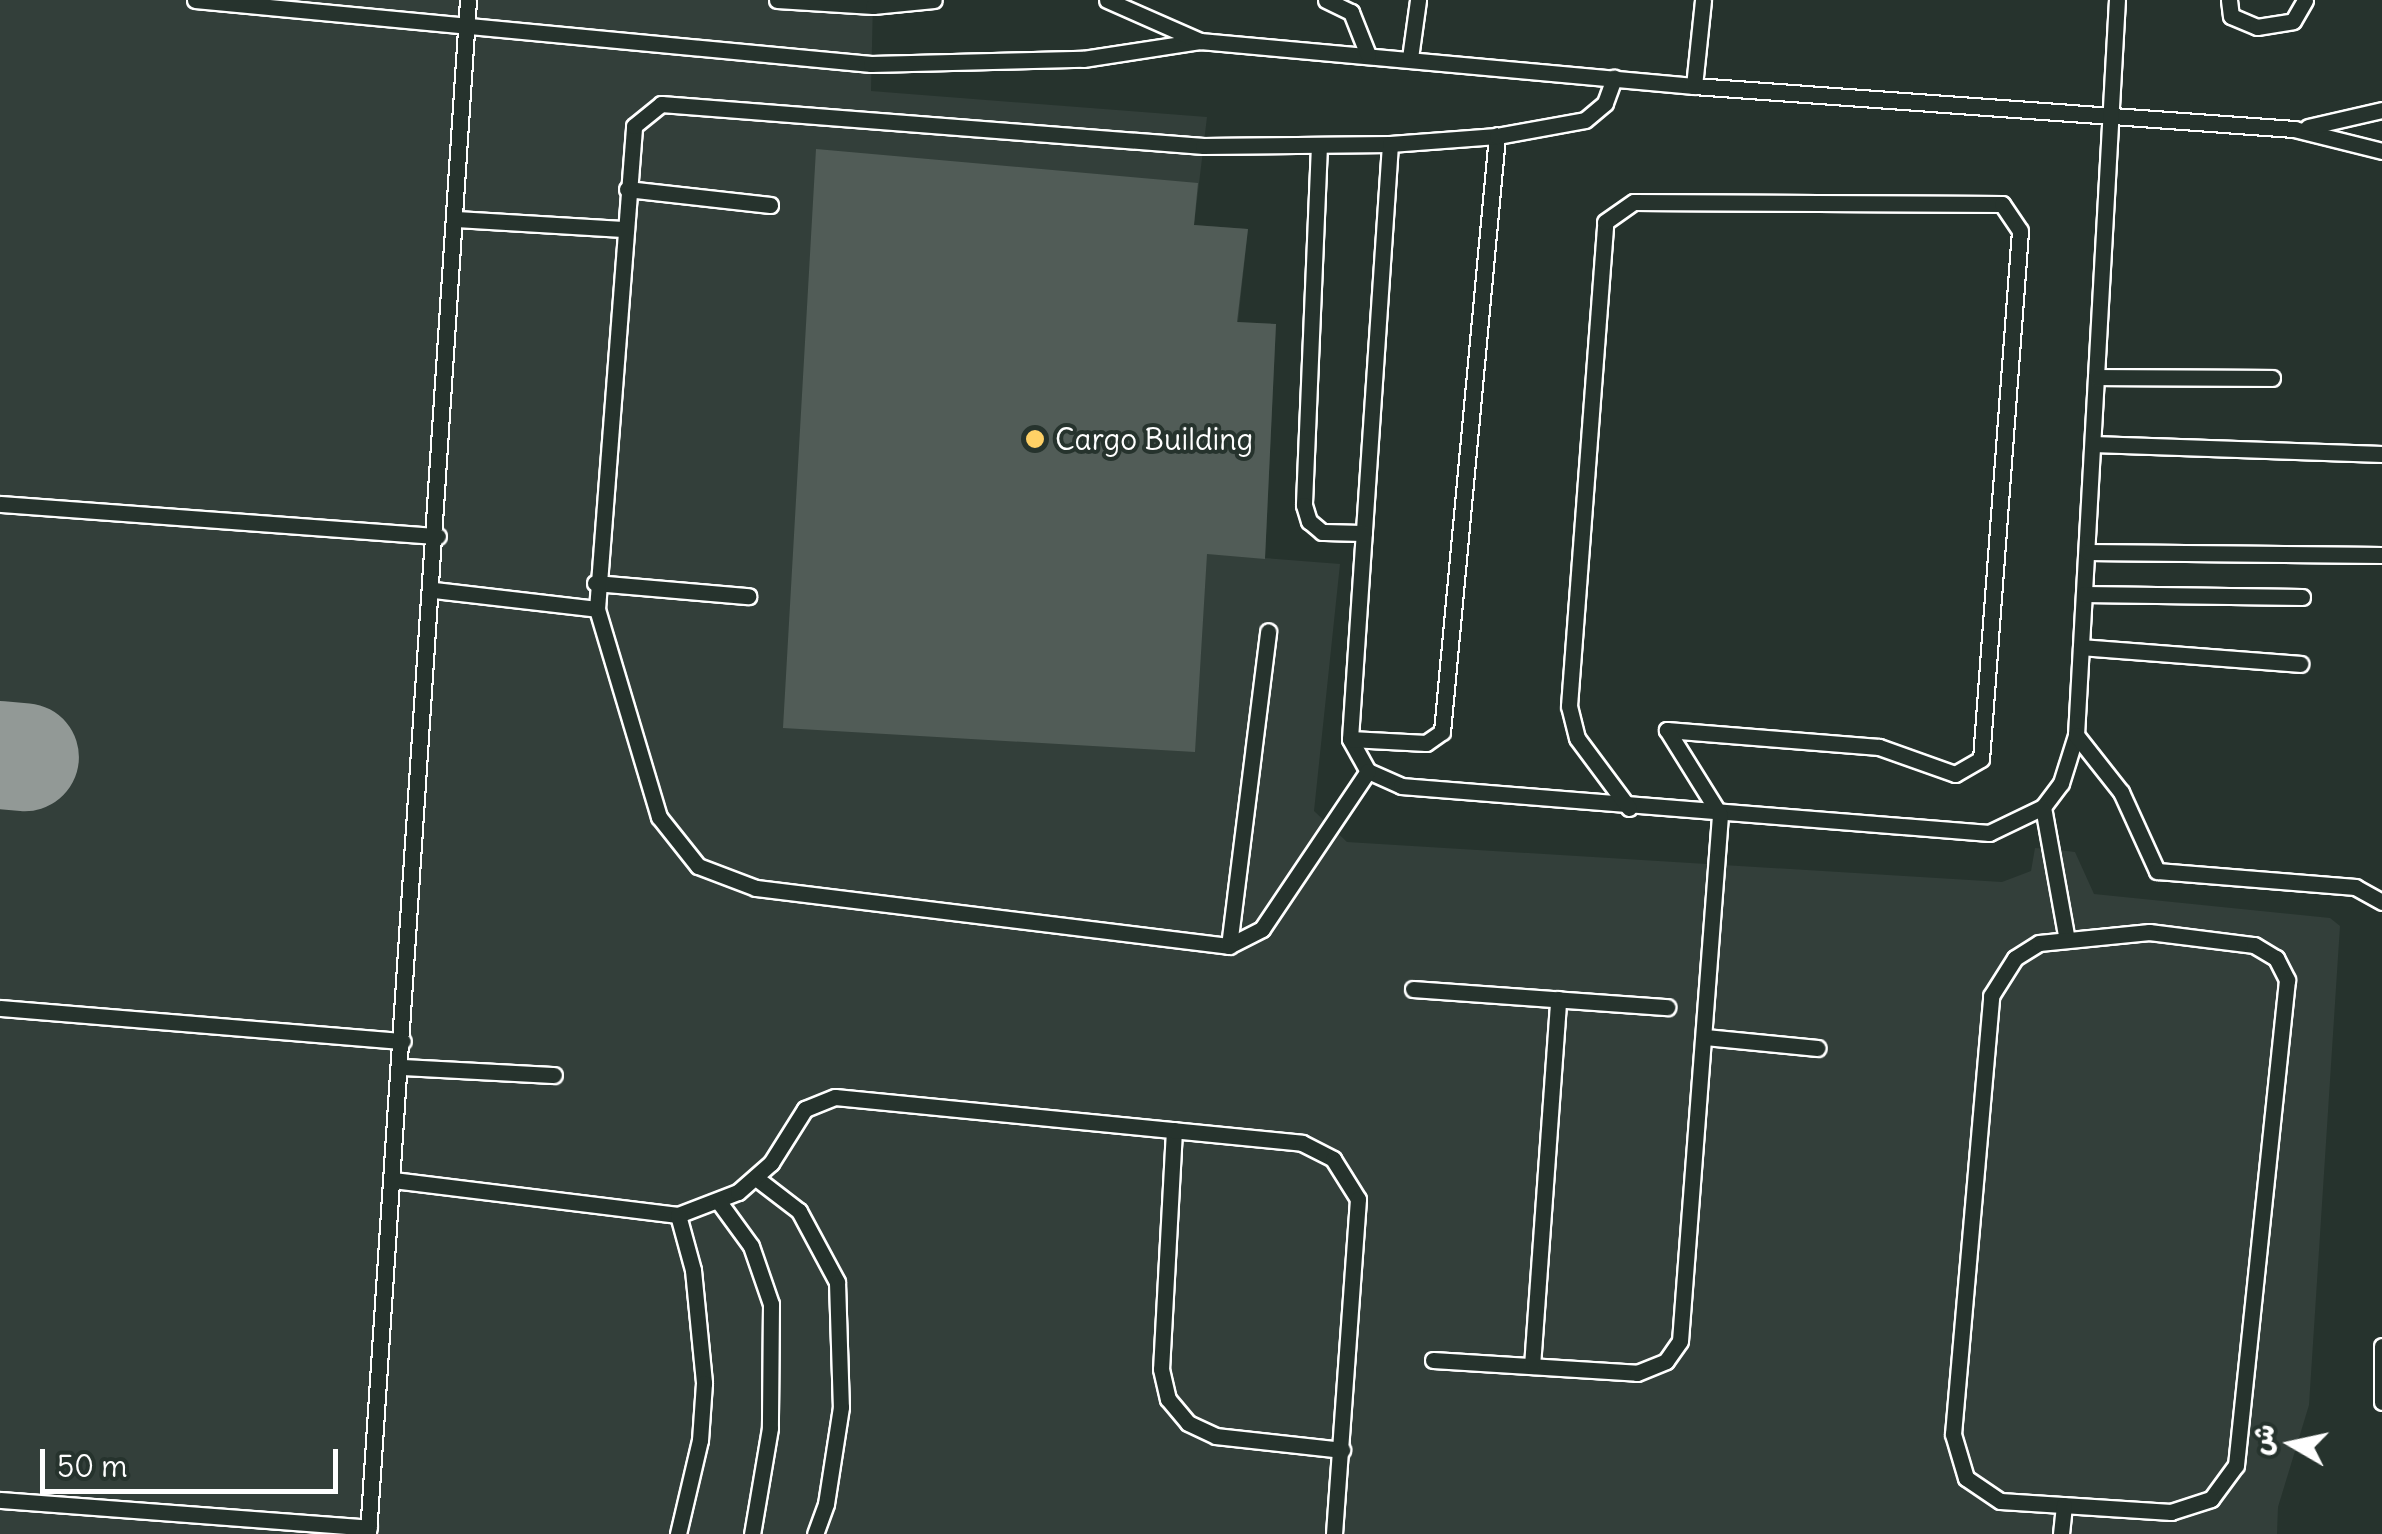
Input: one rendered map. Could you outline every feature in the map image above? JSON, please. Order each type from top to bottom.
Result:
[{"type":"lane","points":[[195,0],[467,22],[888,64],[1084,60],[1200,40],[1694,86],[2294,129],[2382,152]]},
{"type":"lane","points":[[0,1500],[369,1531],[438,536],[468,0]]},
{"type":"lane","points":[[778,0],[873,6],[934,0]]},
{"type":"lane","points":[[1107,0],[1200,40]]},
{"type":"lane","points":[[1326,0],[1350,12],[1368,55]]},
{"type":"lane","points":[[1410,58],[1418,0]]},
{"type":"lane","points":[[1694,86],[1702,0]]},
{"type":"lane","points":[[1390,144],[1350,739],[1368,771],[1401,786],[1720,816],[1960,835],[2018,824],[2042,807],[2061,784],[2076,735],[2117,0]]},
{"type":"lane","points":[[2229,0],[2231,16],[2256,27],[2294,21],[2305,0]]},
{"type":"lane","points":[[1368,771],[1262,929],[1228,946],[756,888],[716,877],[682,852],[658,817],[597,609],[595,582],[634,126],[661,104],[1203,146],[1390,144],[1497,136],[1585,120],[1605,104],[1614,78]]},
{"type":"lane","points":[[2294,129],[2382,110]]},
{"type":"lane","points":[[1350,739],[1426,743],[1442,732],[1497,136]]},
{"type":"lane","points":[[1319,144],[1304,506],[1309,522],[1322,532],[1364,532]]},
{"type":"lane","points":[[627,189],[770,205]]},
{"type":"lane","points":[[1432,1360],[1638,1373],[1666,1361],[1680,1342],[1720,816],[1668,730],[1879,747],[1954,774],[1974,767],[1985,748],[2017,220],[1991,200],[1634,202],[1612,212],[1602,234],[1569,706],[1577,738],[1629,808]]},
{"type":"lane","points":[[456,219],[623,229]]},
{"type":"lane","points":[[2096,377],[2272,378]]},
{"type":"lane","points":[[2093,444],[2382,454]]},
{"type":"lane","points":[[0,504],[438,536]]},
{"type":"lane","points":[[2087,552],[2382,555]]},
{"type":"lane","points":[[595,582],[748,596]]},
{"type":"lane","points":[[434,590],[597,609]]},
{"type":"lane","points":[[2084,594],[2302,597]]},
{"type":"lane","points":[[1228,946],[1268,632]]},
{"type":"lane","points":[[2081,647],[2300,664]]},
{"type":"lane","points":[[2076,735],[2121,792],[2158,871],[2355,887],[2382,902]]},
{"type":"lane","points":[[2042,807],[2066,935]]},
{"type":"lane","points":[[2148,932],[2254,945],[2276,958],[2287,993],[2236,1465],[2219,1492],[2192,1508],[2064,1505],[1987,1496],[1958,1464],[1953,1434],[1991,996],[2014,958],[2066,935],[2148,932]]},
{"type":"lane","points":[[1413,989],[1668,1007]]},
{"type":"lane","points":[[1532,1366],[1558,999]]},
{"type":"lane","points":[[0,1008],[403,1041]]},
{"type":"lane","points":[[1705,1037],[1817,1048]]},
{"type":"lane","points":[[402,1066],[554,1076]]},
{"type":"lane","points":[[393,1180],[678,1214],[720,1202],[756,1178],[806,1109],[835,1096],[1302,1143],[1332,1159],[1352,1184],[1358,1199],[1334,1534]]},
{"type":"lane","points":[[1174,1130],[1161,1369],[1168,1399],[1188,1423],[1216,1436],[1342,1450]]},
{"type":"lane","points":[[756,1178],[815,1233],[839,1296],[841,1407],[815,1534]]},
{"type":"lane","points":[[720,1202],[751,1246],[771,1304],[770,1428],[752,1534]]},
{"type":"lane","points":[[678,1214],[693,1270],[704,1383],[700,1440],[678,1534]]},
{"type":"lane","points":[[2382,1346],[2382,1402]]},
{"type":"lane","points":[[2062,1534],[2064,1505]]},
{"type":"shaded area","points":[[0,0],[873,0],[871,91],[1207,117],[1194,225],[1248,229],[1238,322],[1276,324],[1265,558],[1340,564],[1314,811],[1347,842],[2002,882],[2031,871],[2035,848],[2050,849],[2075,852],[2094,894],[2330,918],[2340,926],[2309,1405],[2278,1507],[2277,1534],[0,1534]]},
{"type":"building","name":"Cargo Building","points":[[816,149],[1198,183],[1194,225],[1248,229],[1237,322],[1276,324],[1265,559],[1207,554],[1195,752],[783,728]]},
{"type":"taxiway","points":[[0,755],[25,757]]},
{"type":"place","name":"Cargo Building","points":[[1035,439]]}]
